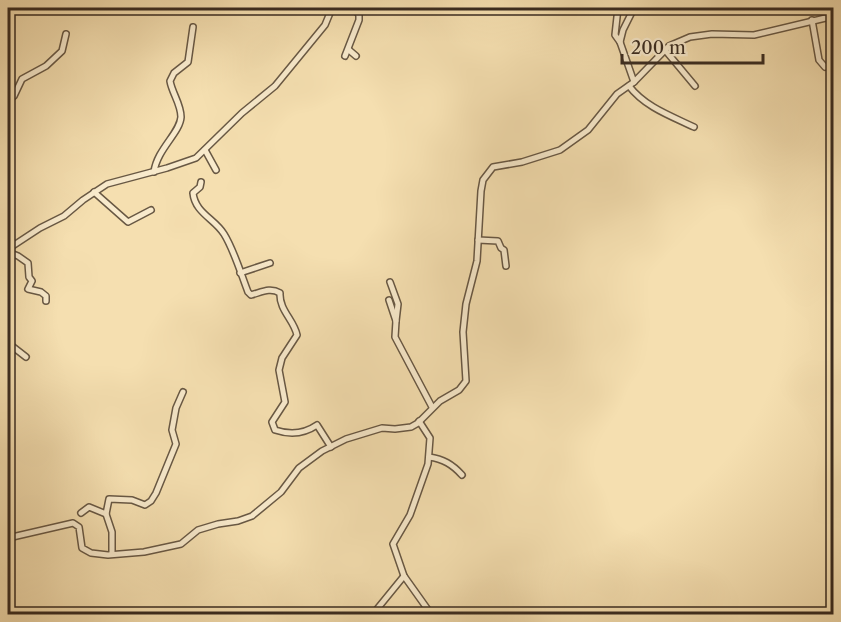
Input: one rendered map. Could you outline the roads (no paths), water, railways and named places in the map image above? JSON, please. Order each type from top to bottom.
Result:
[{"type":"street","points":[[46,301],[46,296],[41,292],[28,289],[32,281],[29,277],[28,263],[8,251],[40,228],[64,216],[94,192],[115,181],[154,172],[196,158],[242,113],[275,86],[324,25],[332,8]]},
{"type":"street","points":[[354,8],[359,17],[347,53],[356,56]]},
{"type":"street","points":[[618,8],[615,35],[620,42],[636,95],[654,108],[694,127]]},
{"type":"street","points":[[620,42],[634,8]]},
{"type":"street","points":[[8,538],[73,523],[79,527],[80,545],[84,551],[112,554],[144,552],[181,544],[198,530],[218,524],[238,522],[252,516],[281,492],[298,468],[346,439],[382,428],[411,427],[432,407],[459,390],[466,381],[463,332],[466,304],[477,261],[481,191],[487,172],[495,166],[522,162],[560,150],[588,130],[617,94],[631,84],[665,50],[690,37],[712,34],[754,35],[834,15]]},
{"type":"street","points":[[812,20],[819,60],[825,67]]},
{"type":"street","points":[[154,172],[157,160],[180,124],[181,112],[171,79],[175,72],[188,62],[193,27]]},
{"type":"street","points":[[8,101],[14,96],[22,79],[46,66],[62,51],[66,34]]},
{"type":"street","points":[[665,50],[695,86]]},
{"type":"street","points":[[206,150],[216,170]]},
{"type":"street","points":[[201,182],[200,187],[194,192],[194,198],[204,216],[224,235],[248,292],[251,296],[267,290],[280,293],[279,299],[285,314],[296,330],[297,335],[282,358],[279,370],[285,402],[272,422],[275,430],[286,434],[309,431],[317,425],[331,447]]},
{"type":"street","points":[[94,192],[128,222],[151,210]]},
{"type":"street","points":[[478,240],[498,241],[504,250],[506,266]]},
{"type":"street","points":[[240,273],[270,263]]},
{"type":"street","points":[[390,282],[398,304],[396,337],[432,407]]},
{"type":"street","points":[[389,300],[396,321]]},
{"type":"street","points":[[8,343],[26,357]]},
{"type":"street","points":[[112,554],[112,532],[106,514],[110,498],[145,504],[154,497],[176,444],[172,430],[176,408],[183,392]]},
{"type":"street","points":[[419,421],[430,438],[429,458],[410,514],[393,544],[404,576],[431,615]]},
{"type":"street","points":[[429,458],[442,459],[462,475]]},
{"type":"street","points":[[81,513],[89,507],[106,514]]},
{"type":"street","points":[[373,615],[404,576]]}]
